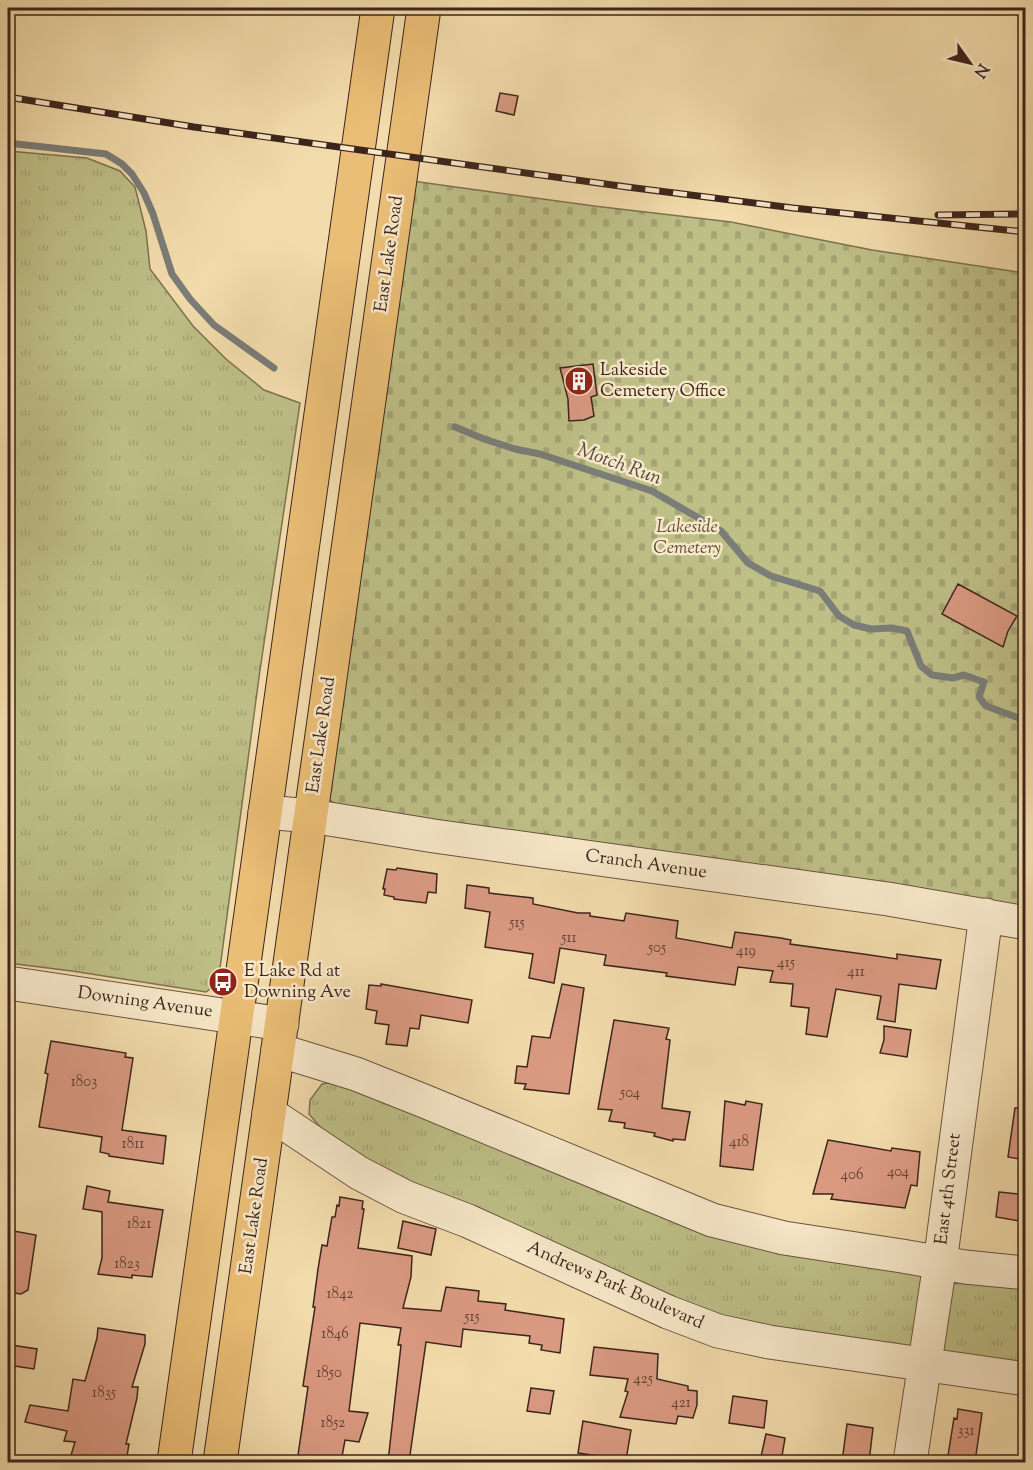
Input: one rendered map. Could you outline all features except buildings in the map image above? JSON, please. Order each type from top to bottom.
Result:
[{"type":"main road","points":[[174,1462],[378,8]]},
{"type":"main road","name":"East Lake Road","points":[[220,1462],[424,8]]},
{"type":"street","name":"Cranch Avenue","points":[[265,812],[311,816],[520,848],[888,899],[1026,923]]},
{"type":"street","name":"East 4th Street","points":[[910,1462],[940,1263],[986,915]]},
{"type":"street","name":"Downing Avenue","points":[[8,983],[237,1017],[280,1037]]},
{"type":"street","points":[[280,1037],[366,1078],[712,1220],[784,1238],[965,1267],[1026,1273]]},
{"type":"street","name":"Andrews Park Boulevard","points":[[269,1113],[359,1173],[405,1197],[468,1221],[668,1312],[718,1331],[769,1342],[1026,1379]]},
{"type":"green space","points":[[8,151],[87,158],[120,171],[135,187],[146,231],[150,269],[193,326],[226,359],[264,390],[300,403],[260,670],[218,983],[206,992],[8,963]]},
{"type":"green space","name":"Lakeside Cemetery","points":[[412,181],[731,222],[872,250],[1025,273],[1025,912],[336,804],[329,800]]},
{"type":"green space","points":[[338,1082],[925,1272],[915,1346],[905,1353],[724,1323],[367,1170],[326,1134],[309,1114],[310,1100],[322,1084]]},
{"type":"green space","points":[[961,1282],[1025,1285],[1025,1368],[941,1354],[949,1285]]},
{"type":"waterway","name":"Motch Run","points":[[8,143],[106,154],[122,164],[132,174],[144,193],[172,274],[190,299],[214,325],[274,368]]},
{"type":"waterway","name":"Motch Run","points":[[455,427],[484,439],[540,454],[652,491],[721,531],[748,563],[771,576],[820,591],[839,616],[854,625],[871,629],[892,628],[907,631],[921,666],[932,675],[953,678],[964,675],[984,682],[979,697],[986,706],[1019,718],[1026,736]]},
{"type":"railway","points":[[8,97],[194,127],[627,187],[793,208],[1026,232]]},
{"type":"railway","points":[[938,215],[1026,214]]},
{"type":"place","name":"Lakeside Cemetery Office","points":[[579,381]]},
{"type":"place","name":"E Lake Rd at Downing Ave","points":[[223,982]]}]
